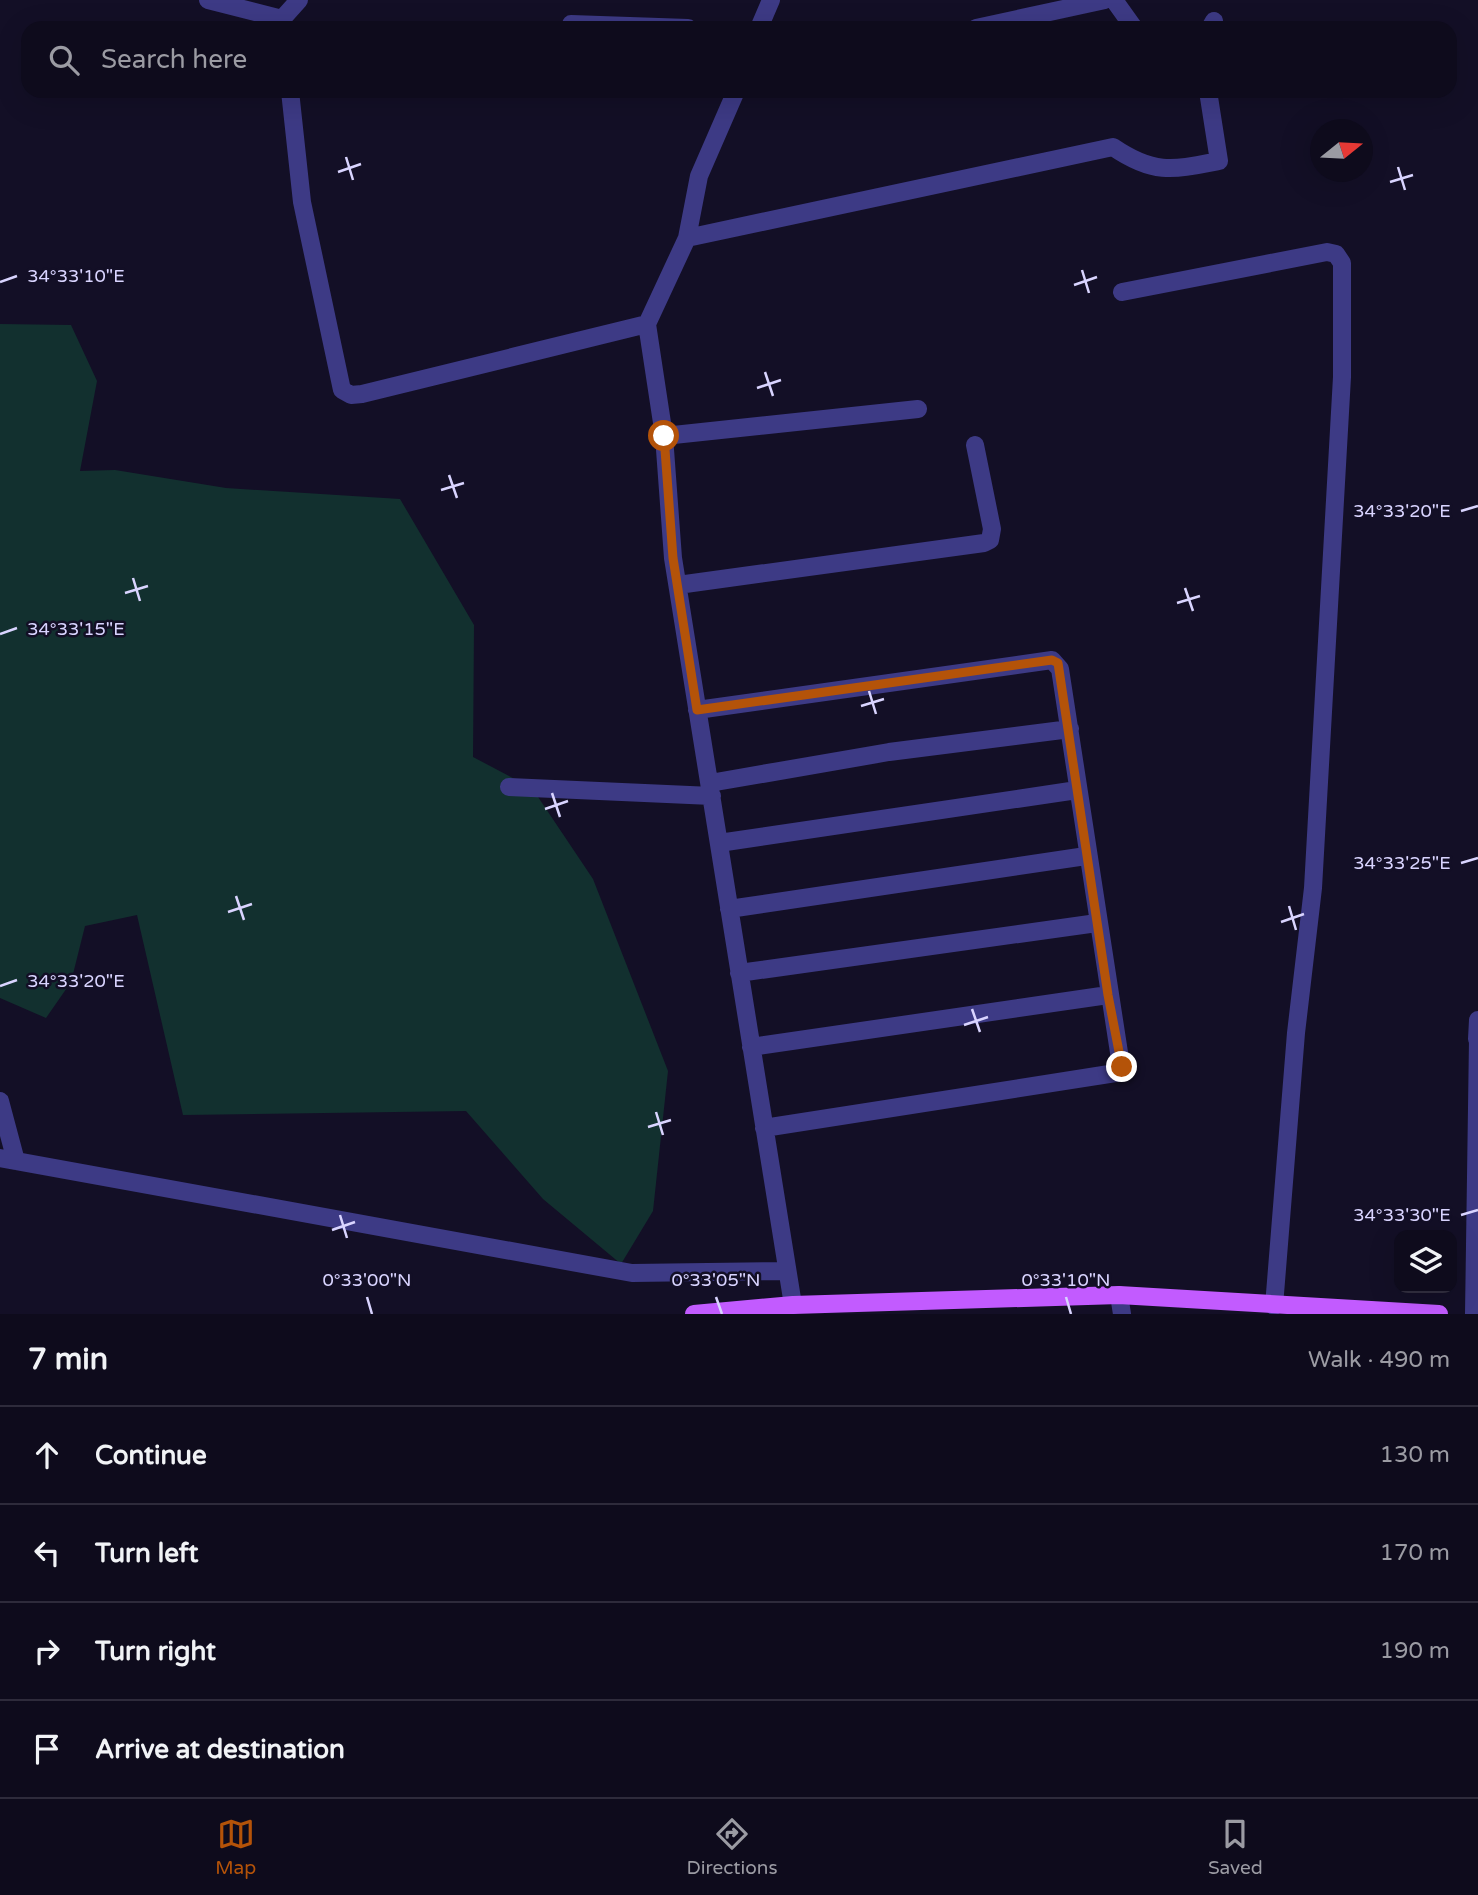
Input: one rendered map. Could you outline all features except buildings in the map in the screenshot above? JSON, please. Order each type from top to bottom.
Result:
[{"type":"main road","points":[[694,1314],[756,1311],[793,1305],[1119,1295],[1439,1314]]},
{"type":"street","points":[[208,0],[273,21]]},
{"type":"street","points":[[284,21],[299,0]]},
{"type":"street","points":[[762,21],[771,0]]},
{"type":"street","points":[[1008,21],[1105,0]]},
{"type":"street","points":[[1114,0],[1130,21]]},
{"type":"street","points":[[291,98],[302,202],[342,390],[351,395],[362,394],[647,324]]},
{"type":"street","points":[[733,98],[699,176],[687,238],[647,324],[664,436],[678,585],[793,1305]]},
{"type":"street","points":[[687,238],[1113,147],[1138,164],[1178,169],[1219,161],[1210,98]]},
{"type":"street","points":[[1122,292],[1327,252],[1336,254],[1342,263],[1342,377],[1313,888],[1296,1033],[1274,1306]]},
{"type":"street","points":[[664,436],[918,409]]},
{"type":"street","points":[[678,585],[984,543],[990,540],[992,529],[975,445]]},
{"type":"street","points":[[697,710],[1052,660],[1060,669],[1070,729],[1086,856],[1122,1067],[1119,1075],[764,1128]]},
{"type":"street","points":[[509,787],[711,789],[890,752],[1070,729]]},
{"type":"street","points":[[719,844],[1077,790]]},
{"type":"street","points":[[729,909],[1086,856]]},
{"type":"street","points":[[739,973],[1097,923]]},
{"type":"street","points":[[751,1046],[1108,995]]},
{"type":"street","points":[[1474,1314],[1478,1020]]},
{"type":"street","points":[[0,1101],[8,1160],[632,1273],[787,1270]]},
{"type":"street","points":[[1119,1295],[1122,1314]]},
{"type":"green space","points":[[0,324],[71,325],[97,381],[80,471],[115,470],[226,488],[400,499],[474,625],[473,757],[532,788],[593,879],[668,1071],[653,1211],[621,1264],[543,1199],[466,1111],[183,1115],[137,915],[85,926],[71,982],[46,1018],[0,998]]},
{"type":"route","points":[[664,436],[673,558],[697,710],[1052,660],[1058,663],[1108,995],[1122,1067]]}]
